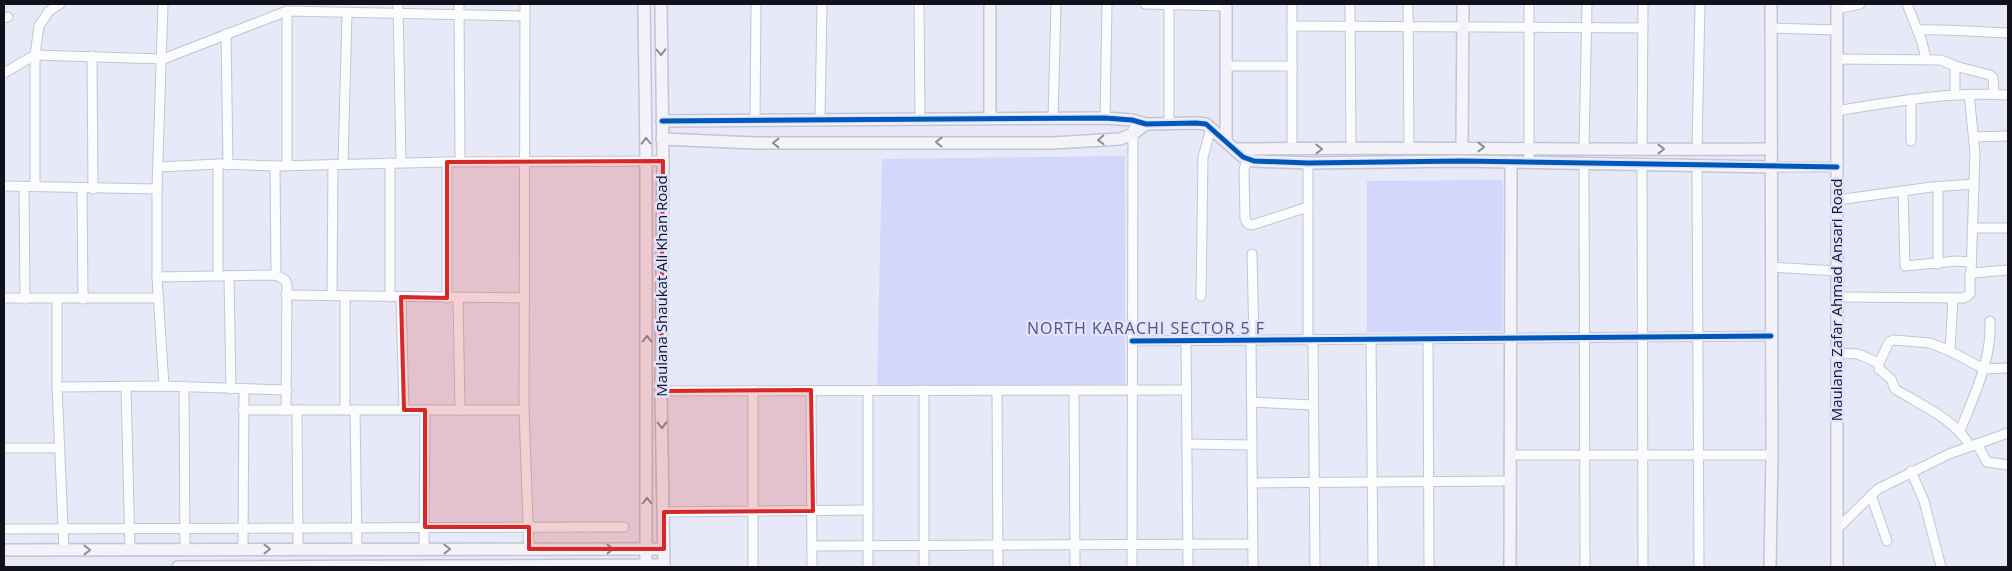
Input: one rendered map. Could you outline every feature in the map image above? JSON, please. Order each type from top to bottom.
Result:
[{"type":"street","points":[[35,186],[35,55],[39,26],[49,12],[60,4]]},
{"type":"street","points":[[163,4],[159,167],[156,190],[157,277],[164,386]]},
{"type":"street","points":[[398,4],[400,162]]},
{"type":"street","points":[[459,4],[460,162]]},
{"type":"street","points":[[525,4],[524,410],[530,549]]},
{"type":"street","name":"Maulana Shaukat Ali Khan Road","points":[[644,4],[646,566]]},
{"type":"street","name":"Maulana Shaukat Ali Khan Road","points":[[661,4],[664,566]]},
{"type":"street","points":[[755,119],[756,4]]},
{"type":"street","points":[[820,120],[822,4]]},
{"type":"street","points":[[920,4],[920,119]]},
{"type":"street","points":[[990,4],[990,118]]},
{"type":"street","points":[[1053,119],[1056,4]]},
{"type":"street","points":[[1105,118],[1106,4]]},
{"type":"street","points":[[1145,4],[1226,5],[1226,142]]},
{"type":"street","points":[[1169,4],[1169,124]]},
{"type":"street","points":[[1292,4],[1292,148]]},
{"type":"street","points":[[1350,4],[1351,149]]},
{"type":"street","points":[[1408,4],[1409,148]]},
{"type":"street","points":[[1462,4],[1462,147]]},
{"type":"street","points":[[1529,4],[1529,163]]},
{"type":"street","points":[[1584,149],[1587,4]]},
{"type":"street","points":[[1642,150],[1643,4]]},
{"type":"street","points":[[1697,149],[1700,4]]},
{"type":"street","points":[[1770,567],[1772,455],[1771,4]]},
{"type":"street","points":[[1836,6],[1860,4]]},
{"type":"street","points":[[1907,4],[1918,30],[1926,59]]},
{"type":"street","name":"Maulana Zafar Ahmad Ansari Road","points":[[1836,6],[1837,567]]},
{"type":"street","points":[[4,73],[35,55],[163,59],[287,11],[525,16]]},
{"type":"street","points":[[287,11],[287,166]]},
{"type":"street","points":[[343,164],[347,12]]},
{"type":"street","points":[[1292,26],[1643,28]]},
{"type":"street","points":[[1771,28],[1837,30]]},
{"type":"street","points":[[1918,30],[1948,29],[1966,32],[2008,33]]},
{"type":"street","points":[[226,34],[228,165]]},
{"type":"street","points":[[92,56],[93,189]]},
{"type":"street","points":[[1837,59],[1941,60],[1955,66],[1990,75],[1994,94]]},
{"type":"street","points":[[1226,66],[1292,66]]},
{"type":"street","points":[[1955,66],[1955,94]]},
{"type":"street","points":[[1836,111],[1955,94],[2008,95]]},
{"type":"street","points":[[1837,298],[1953,298],[1969,296],[1974,137],[1969,94]]},
{"type":"street","points":[[1911,99],[1911,141]]},
{"type":"street","points":[[662,121],[1105,118],[1132,120],[1146,124],[1196,122],[1206,124],[1243,158],[1254,161],[1308,163],[1511,162],[1837,167]]},
{"type":"street","points":[[891,119],[891,142]]},
{"type":"street","points":[[1132,120],[1132,567]]},
{"type":"street","points":[[662,139],[755,143],[1052,143],[1120,139],[1133,134],[1146,124]]},
{"type":"street","points":[[1201,296],[1203,157],[1211,128]]},
{"type":"street","points":[[1974,137],[2008,136]]},
{"type":"street","points":[[1235,149],[1529,147],[1642,150],[1771,149]]},
{"type":"street","points":[[1247,159],[1244,170],[1246,219],[1248,224],[1252,225],[1308,207]]},
{"type":"street","points":[[159,167],[218,164],[287,166],[400,162],[663,161]]},
{"type":"street","points":[[446,162],[447,298]]},
{"type":"street","points":[[1510,567],[1511,162]]},
{"type":"street","points":[[390,163],[390,297]]},
{"type":"street","points":[[1308,163],[1314,567]]},
{"type":"street","points":[[218,164],[218,276]]},
{"type":"street","points":[[332,296],[333,164]]},
{"type":"street","points":[[1584,164],[1585,567]]},
{"type":"street","points":[[1642,164],[1643,567]]},
{"type":"street","points":[[1697,165],[1698,567]]},
{"type":"street","points":[[275,166],[276,275]]},
{"type":"street","points":[[1837,200],[1974,184]]},
{"type":"street","points":[[4,186],[156,190]]},
{"type":"street","points":[[24,187],[25,299]]},
{"type":"street","points":[[1938,187],[1938,264]]},
{"type":"street","points":[[82,189],[83,299]]},
{"type":"street","points":[[1903,191],[1905,266],[1957,261],[1970,262]]},
{"type":"street","points":[[1972,228],[2008,228]]},
{"type":"street","points":[[1252,254],[1253,567]]},
{"type":"street","points":[[1771,267],[1837,271]]},
{"type":"street","points":[[1971,274],[1976,271],[2008,270]]},
{"type":"street","points":[[157,277],[276,275],[285,280],[287,284],[286,410]]},
{"type":"street","points":[[229,276],[231,389]]},
{"type":"street","points":[[286,296],[524,298]]},
{"type":"street","points":[[344,296],[345,410]]},
{"type":"street","points":[[401,297],[404,410]]},
{"type":"street","points":[[4,298],[159,298]]},
{"type":"street","points":[[458,298],[460,410]]},
{"type":"street","points":[[1950,350],[1953,298]]},
{"type":"street","points":[[57,299],[57,387],[64,550]]},
{"type":"street","points":[[1960,431],[1984,369],[1990,336],[1990,321]]},
{"type":"street","points":[[1132,341],[1771,336]]},
{"type":"street","points":[[1371,339],[1373,567]]},
{"type":"street","points":[[1428,339],[1430,567]]},
{"type":"street","points":[[1186,340],[1188,567]]},
{"type":"street","points":[[2008,368],[1984,369],[1950,350],[1926,342],[1891,340],[1878,363],[1879,369],[1891,379],[1894,389],[1960,431],[1987,462],[2008,465]]},
{"type":"street","points":[[1837,353],[1858,354],[1878,363]]},
{"type":"street","points":[[126,386],[130,550]]},
{"type":"street","points":[[57,387],[184,386],[287,390]]},
{"type":"street","points":[[184,386],[185,550]]},
{"type":"street","points":[[243,549],[244,389]]},
{"type":"street","points":[[753,390],[753,567]]},
{"type":"street","points":[[811,390],[812,567]]},
{"type":"street","points":[[924,390],[924,567]]},
{"type":"street","points":[[997,390],[998,567]]},
{"type":"street","points":[[1074,390],[1074,567]]},
{"type":"street","points":[[662,391],[1186,390]]},
{"type":"street","points":[[868,391],[868,567]]},
{"type":"street","points":[[1252,402],[1313,405]]},
{"type":"street","points":[[243,410],[524,410]]},
{"type":"street","points":[[297,410],[298,549]]},
{"type":"street","points":[[355,410],[357,549]]},
{"type":"street","points":[[424,549],[426,410]]},
{"type":"street","points":[[1838,528],[1871,495],[1911,472],[1973,445],[2008,433]]},
{"type":"street","points":[[1187,444],[1252,445]]},
{"type":"street","points":[[4,448],[60,448]]},
{"type":"street","points":[[1510,455],[1772,455]]},
{"type":"street","points":[[1911,472],[1924,502],[1941,567]]},
{"type":"street","points":[[1252,483],[1510,481]]},
{"type":"street","points":[[1871,495],[1887,541]]},
{"type":"street","points":[[664,512],[868,510]]},
{"type":"street","points":[[4,529],[63,527],[624,527]]},
{"type":"street","points":[[812,546],[1252,544]]},
{"type":"street","points":[[4,550],[664,549]]},
{"type":"street","points":[[178,567],[664,566]]},
{"type":"highlighted area","points":[[663,161],[661,391],[811,390],[813,511],[664,512],[664,549],[529,549],[529,527],[425,527],[425,410],[404,410],[401,297],[447,298],[447,162]]},
{"type":"shaded area","points":[[1125,156],[1125,384],[877,386],[882,159]]},
{"type":"shaded area","points":[[1503,180],[1502,331],[1367,332],[1367,181]]},
{"type":"cycle path","points":[[662,121],[1105,118],[1132,120],[1146,124],[1206,124],[1243,157],[1254,161],[1308,163],[1461,161],[1837,167]]},
{"type":"cycle path","points":[[1132,341],[1771,336]]},
{"type":"district","name":"NORTH KARACHI SECTOR 5 F","points":[[1146,328]]}]
